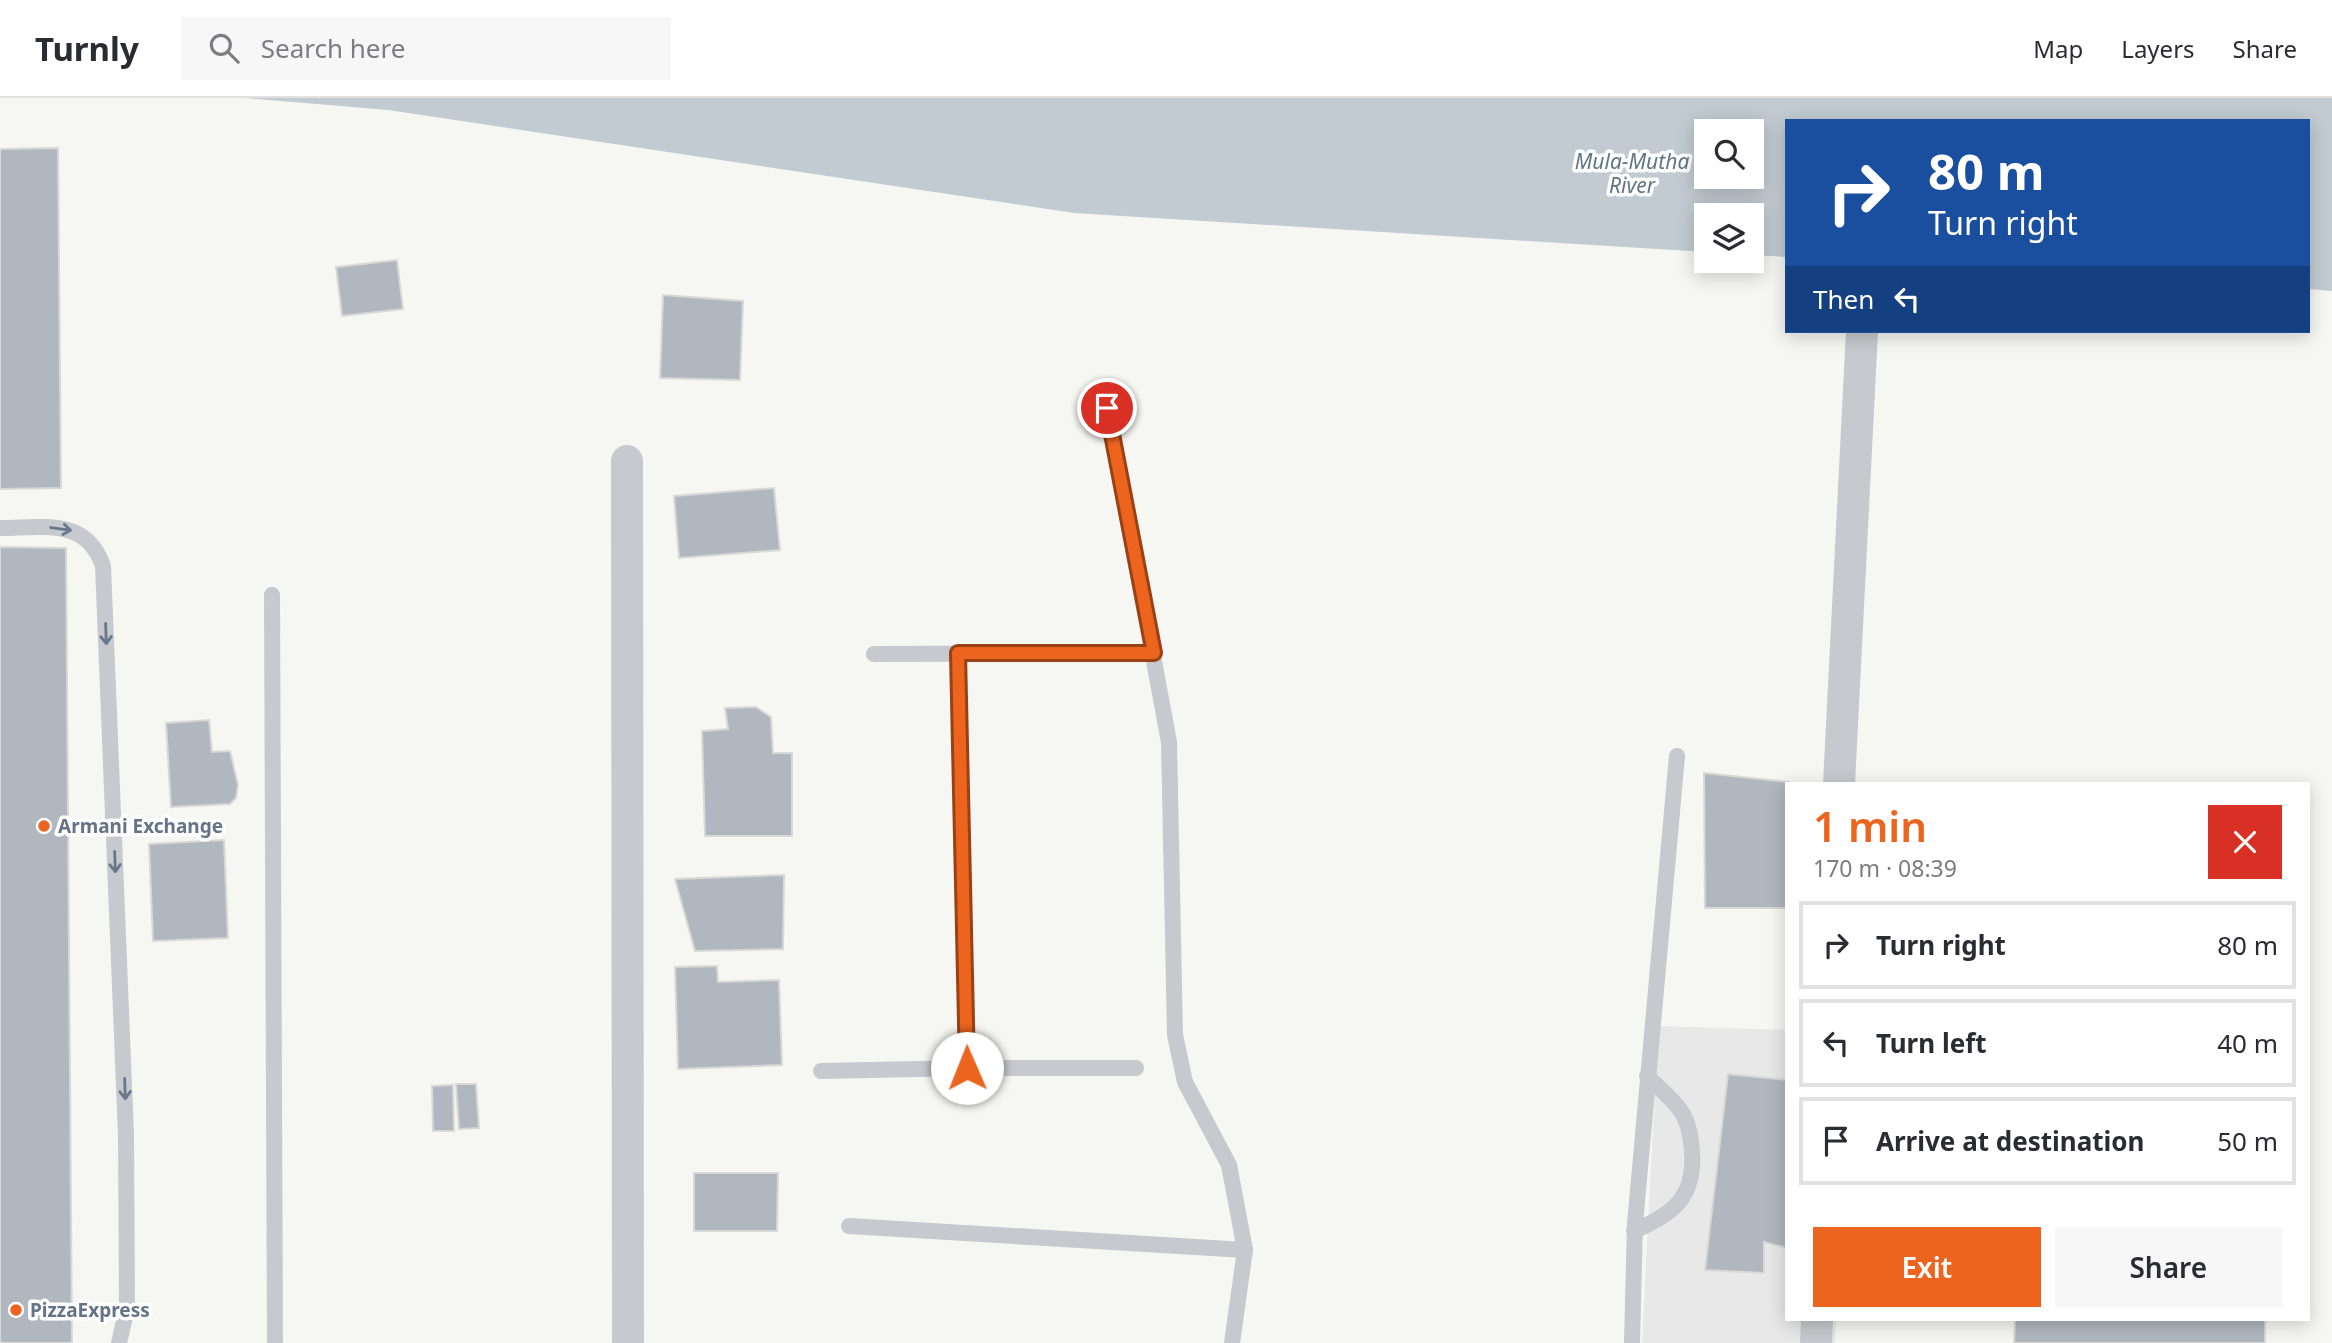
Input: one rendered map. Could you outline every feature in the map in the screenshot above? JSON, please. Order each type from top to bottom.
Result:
[{"type":"street","points":[[1839,782],[1862,333]]},
{"type":"street","points":[[627,461],[628,1343]]},
{"type":"street","points":[[1816,1343],[1817,1321]]},
{"type":"lane","points":[[1107,408],[1169,742],[1175,1035],[1185,1082],[1229,1165],[1245,1250],[1232,1343]]},
{"type":"lane","points":[[0,528],[73,531],[88,538],[97,549],[103,566],[127,1135],[127,1308],[119,1343]]},
{"type":"lane","points":[[272,595],[275,1343]]},
{"type":"lane","points":[[958,653],[967,1068]]},
{"type":"lane","points":[[874,654],[1154,653]]},
{"type":"lane","points":[[1632,1343],[1634,1231],[1677,756]]},
{"type":"lane","points":[[821,1071],[1136,1068]]},
{"type":"lane","points":[[1634,1231],[1662,1219],[1678,1205],[1689,1186],[1693,1166],[1689,1127],[1680,1110],[1647,1076]]},
{"type":"lane","points":[[849,1226],[1245,1250]]},
{"type":"shaded area","points":[[1658,1026],[1785,1030],[1785,1321],[1836,1321],[1835,1343],[1642,1343]]},
{"type":"water","name":"Mula-Mutha River","points":[[244,98],[2332,98],[2332,291],[2310,289],[2310,119],[1785,119],[1785,257],[1764,256],[1764,203],[1694,203],[1694,251],[1074,213],[388,110]]},
{"type":"building","points":[[58,148],[61,488],[0,489],[0,149]]},
{"type":"building","points":[[397,260],[403,309],[342,316],[336,267]]},
{"type":"building","points":[[663,295],[743,301],[740,380],[660,378]]},
{"type":"building","points":[[774,488],[780,550],[679,558],[674,496]]},
{"type":"building","points":[[0,547],[66,548],[72,1343],[0,1343]]},
{"type":"building","points":[[756,707],[771,717],[773,753],[792,753],[792,836],[705,836],[702,731],[728,729],[725,708]]},
{"type":"building","points":[[209,720],[212,752],[230,751],[238,785],[236,798],[230,804],[171,807],[166,723]]},
{"type":"building","points":[[1704,773],[1789,782],[1785,782],[1785,908],[1705,908]]},
{"type":"building","points":[[224,840],[228,938],[153,941],[149,844]]},
{"type":"building","points":[[784,875],[783,949],[695,951],[675,879]]},
{"type":"building","points":[[717,966],[718,982],[779,980],[782,1065],[678,1069],[675,967]]},
{"type":"building","points":[[1728,1074],[1785,1080],[1785,1247],[1764,1242],[1764,1273],[1705,1270]]},
{"type":"building","points":[[456,1084],[476,1084],[479,1128],[459,1129]]},
{"type":"building","points":[[453,1085],[454,1131],[433,1131],[432,1086]]},
{"type":"building","points":[[694,1173],[778,1173],[777,1231],[694,1231]]},
{"type":"building","points":[[2015,1321],[2265,1321],[2265,1343],[2014,1343]]},
{"type":"place","name":"Armani Exchange","points":[[44,826]]},
{"type":"place","name":"PizzaExpress","points":[[16,1310]]},
{"type":"route","points":[[967,1068],[958,653],[1154,653],[1107,408]]}]
